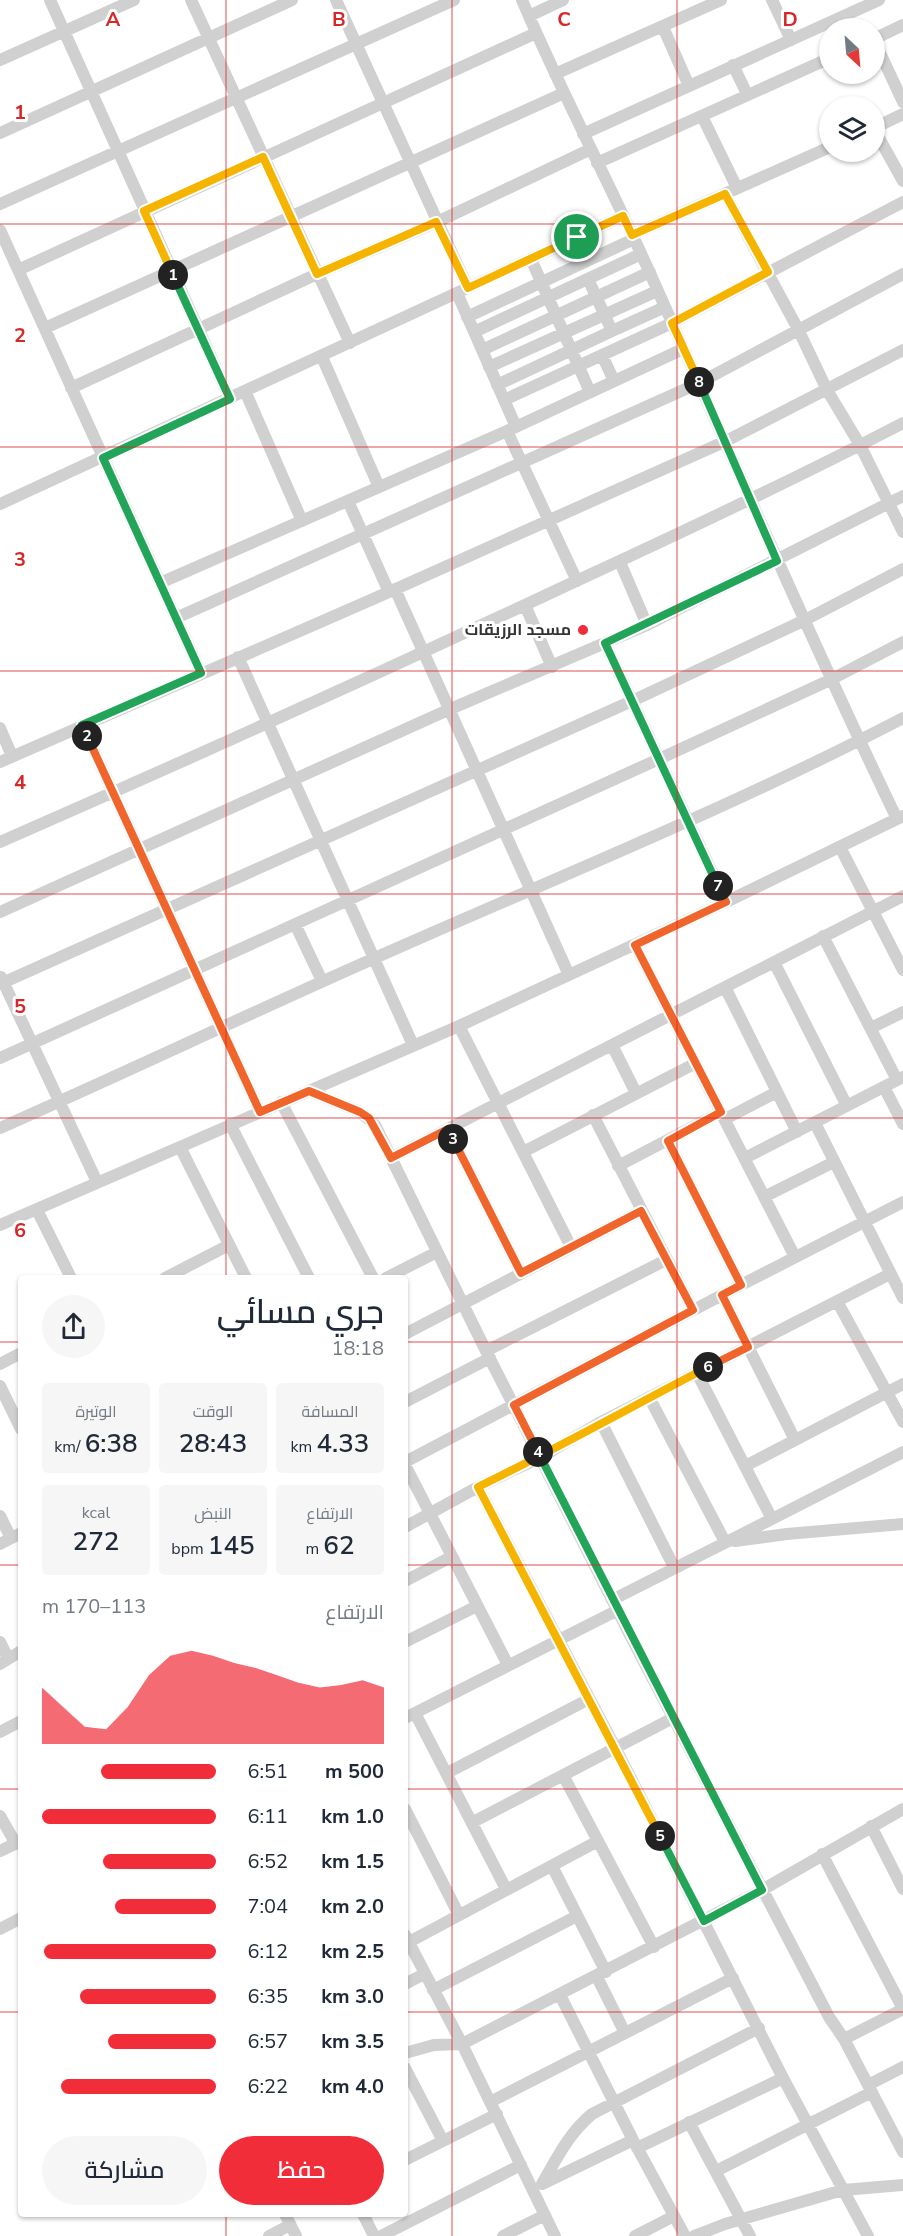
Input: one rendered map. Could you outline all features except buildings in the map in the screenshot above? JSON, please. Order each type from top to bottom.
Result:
[{"type":"street","points":[[50,0],[89,91],[230,399]]},
{"type":"street","points":[[0,60],[134,0]]},
{"type":"street","points":[[191,0],[350,343]]},
{"type":"street","points":[[0,133],[292,0]]},
{"type":"street","points":[[336,0],[436,222],[463,291],[467,316],[504,400],[511,429],[523,462],[577,581]]},
{"type":"street","points":[[0,204],[454,0]]},
{"type":"street","points":[[0,1225],[459,1026],[635,945],[900,818],[830,680],[650,272],[522,0]]},
{"type":"street","points":[[529,16],[563,0]]},
{"type":"street","points":[[555,74],[663,27],[695,5],[722,0]]},
{"type":"street","points":[[772,0],[791,40]]},
{"type":"street","points":[[584,134],[791,40],[860,4],[879,0]]},
{"type":"street","points":[[885,34],[903,25]]},
{"type":"street","points":[[663,27],[688,86]]},
{"type":"street","points":[[18,270],[536,33]]},
{"type":"street","points":[[597,163],[819,63]]},
{"type":"street","points":[[885,63],[903,102]]},
{"type":"street","points":[[733,65],[747,94]]},
{"type":"street","points":[[45,328],[564,93]]},
{"type":"street","points":[[885,123],[903,114]]},
{"type":"street","points":[[702,116],[737,188]]},
{"type":"street","points":[[885,148],[903,181]]},
{"type":"street","points":[[71,388],[591,149]]},
{"type":"street","points":[[467,316],[737,188],[819,152]]},
{"type":"street","points":[[725,194],[798,329],[827,390],[860,445],[903,532]]},
{"type":"street","points":[[504,400],[672,323],[903,202]]},
{"type":"street","points":[[0,504],[623,216]]},
{"type":"street","points":[[0,230],[201,673]]},
{"type":"street","points":[[474,332],[641,254]]},
{"type":"street","points":[[531,259],[590,392]]},
{"type":"street","points":[[482,350],[650,272]]},
{"type":"street","points":[[176,618],[699,383],[903,274]]},
{"type":"street","points":[[588,279],[612,331]]},
{"type":"street","points":[[489,367],[657,291]]},
{"type":"street","points":[[497,385],[665,307]]},
{"type":"street","points":[[498,342],[506,359]]},
{"type":"street","points":[[160,583],[511,429],[683,349]]},
{"type":"street","points":[[0,762],[392,591],[726,441],[903,350]]},
{"type":"street","points":[[602,354],[614,381]]},
{"type":"street","points":[[322,357],[379,487]]},
{"type":"street","points":[[245,392],[302,521]]},
{"type":"street","points":[[0,842],[268,724],[620,562],[751,500],[903,423]]},
{"type":"street","points":[[0,912],[448,710],[647,624],[903,496]]},
{"type":"street","points":[[348,501],[423,652],[569,975]]},
{"type":"street","points":[[620,562],[647,624]]},
{"type":"street","points":[[97,1182],[1,980],[321,841],[632,701],[803,621],[903,569]]},
{"type":"street","points":[[525,605],[552,667]]},
{"type":"street","points":[[0,1058],[503,831],[830,680],[903,642]]},
{"type":"street","points":[[605,643],[726,902]]},
{"type":"street","points":[[238,657],[413,1045]]},
{"type":"street","points":[[0,1128],[322,981],[687,820],[859,741],[903,718]]},
{"type":"street","points":[[82,725],[260,1112]]},
{"type":"street","points":[[0,728],[12,756]]},
{"type":"street","points":[[840,847],[903,970]]},
{"type":"street","points":[[391,1158],[903,896]]},
{"type":"street","points":[[295,924],[322,981]]},
{"type":"street","points":[[744,1158],[900,1079],[823,936]]},
{"type":"street","points":[[635,945],[795,1257]]},
{"type":"street","points":[[774,962],[847,1106]]},
{"type":"street","points":[[725,987],[797,1132]]},
{"type":"street","points":[[871,1028],[903,1012]]},
{"type":"street","points":[[459,1026],[571,1247]]},
{"type":"street","points":[[612,1045],[636,1093]]},
{"type":"street","points":[[523,1152],[696,1063]]},
{"type":"street","points":[[884,1087],[903,1124]]},
{"type":"street","points":[[309,1091],[369,1118],[673,1718],[829,2017],[899,2134],[903,2152]]},
{"type":"street","points":[[618,1166],[723,1115],[777,1092]]},
{"type":"street","points":[[281,1102],[371,1275]]},
{"type":"street","points":[[593,1116],[693,1310]]},
{"type":"street","points":[[815,1123],[903,1298]]},
{"type":"street","points":[[230,1124],[307,1275]]},
{"type":"street","points":[[448,1129],[521,1273]]},
{"type":"street","points":[[668,1141],[741,1285]]},
{"type":"street","points":[[180,1147],[244,1275]]},
{"type":"street","points":[[764,1197],[834,1162]]},
{"type":"street","points":[[408,1462],[693,1310],[903,1202]]},
{"type":"street","points":[[37,1209],[70,1275]]},
{"type":"street","points":[[408,1332],[641,1211]]},
{"type":"street","points":[[182,1274],[229,1245]]},
{"type":"street","points":[[392,1275],[437,1252]]},
{"type":"street","points":[[408,1400],[488,1354],[666,1260]]},
{"type":"street","points":[[408,1525],[601,1422],[890,1274]]},
{"type":"street","points":[[722,1295],[795,1440]]},
{"type":"street","points":[[837,1301],[903,1422]]},
{"type":"street","points":[[0,1364],[18,1355]]},
{"type":"street","points":[[697,1373],[772,1519]]},
{"type":"street","points":[[745,1466],[903,1384]]},
{"type":"street","points":[[0,1386],[18,1423]]},
{"type":"street","points":[[649,1397],[725,1542]]},
{"type":"street","points":[[601,1422],[674,1567]]},
{"type":"street","points":[[506,1889],[447,1773],[410,1715],[558,1640],[674,1567],[903,1452]]},
{"type":"street","points":[[408,1470],[508,1665]]},
{"type":"street","points":[[478,1487],[615,1747],[783,2078],[868,2236]]},
{"type":"street","points":[[0,1516],[14,1539]]},
{"type":"street","points":[[725,1542],[903,1524]]},
{"type":"street","points":[[408,1579],[451,1557]]},
{"type":"street","points":[[408,1640],[477,1606]]},
{"type":"street","points":[[0,1642],[4,1661],[18,1653]]},
{"type":"street","points":[[447,1773],[589,1699]]},
{"type":"street","points":[[473,1822],[673,1718]]},
{"type":"street","points":[[0,1732],[18,1723]]},
{"type":"street","points":[[563,1775],[654,1947]]},
{"type":"street","points":[[408,2052],[434,2045],[462,2044],[704,1921],[903,1809]]},
{"type":"street","points":[[408,1815],[459,1915]]},
{"type":"street","points":[[0,1816],[18,1842],[0,1851]]},
{"type":"street","points":[[871,1826],[903,1889]]},
{"type":"street","points":[[408,1939],[459,1915],[598,1842]]},
{"type":"street","points":[[822,1854],[903,2009],[844,2039]]},
{"type":"street","points":[[552,1866],[577,1916],[624,2033]]},
{"type":"street","points":[[433,1990],[577,1916]]},
{"type":"street","points":[[0,1929],[18,1920]]},
{"type":"street","points":[[408,1941],[521,2164],[537,2186],[544,2215],[555,2236]]},
{"type":"street","points":[[408,1982],[424,1974]]},
{"type":"street","points":[[490,2102],[734,1978]]},
{"type":"street","points":[[560,1995],[684,2236]]},
{"type":"street","points":[[537,2186],[578,2125],[614,2102],[759,2028]]},
{"type":"street","points":[[716,2171],[808,2125],[903,2067]]},
{"type":"street","points":[[408,2074],[442,2141]]},
{"type":"street","points":[[537,2186],[689,2122],[783,2078]]},
{"type":"street","points":[[408,2158],[496,2114]]},
{"type":"street","points":[[689,2122],[750,2236]]},
{"type":"street","points":[[381,2236],[521,2164]]},
{"type":"street","points":[[694,2236],[843,2190],[903,2185]]},
{"type":"street","points":[[503,2236],[544,2215]]},
{"type":"street","points":[[634,2236],[674,2216]]},
{"type":"street","points":[[364,2217],[374,2236]]},
{"type":"street","points":[[269,2236],[290,2225]]},
{"type":"place","name":"مسجد الرزيقات","points":[[583,630]]},
{"type":"route","points":[[577,237],[468,288],[436,222],[317,274],[263,157],[144,211],[230,399],[103,458],[201,673],[82,725],[260,1112],[309,1091],[369,1118],[375,1125],[391,1158],[448,1129],[521,1273],[641,1211],[693,1310],[514,1405],[541,1456],[630,1635],[762,1890],[704,1921],[478,1487],[541,1456],[601,1422],[748,1347],[722,1295],[741,1285],[668,1141],[721,1112],[635,945],[726,902],[605,643],[777,561],[672,323],[768,272],[725,194],[632,235],[623,216],[577,237]]}]
